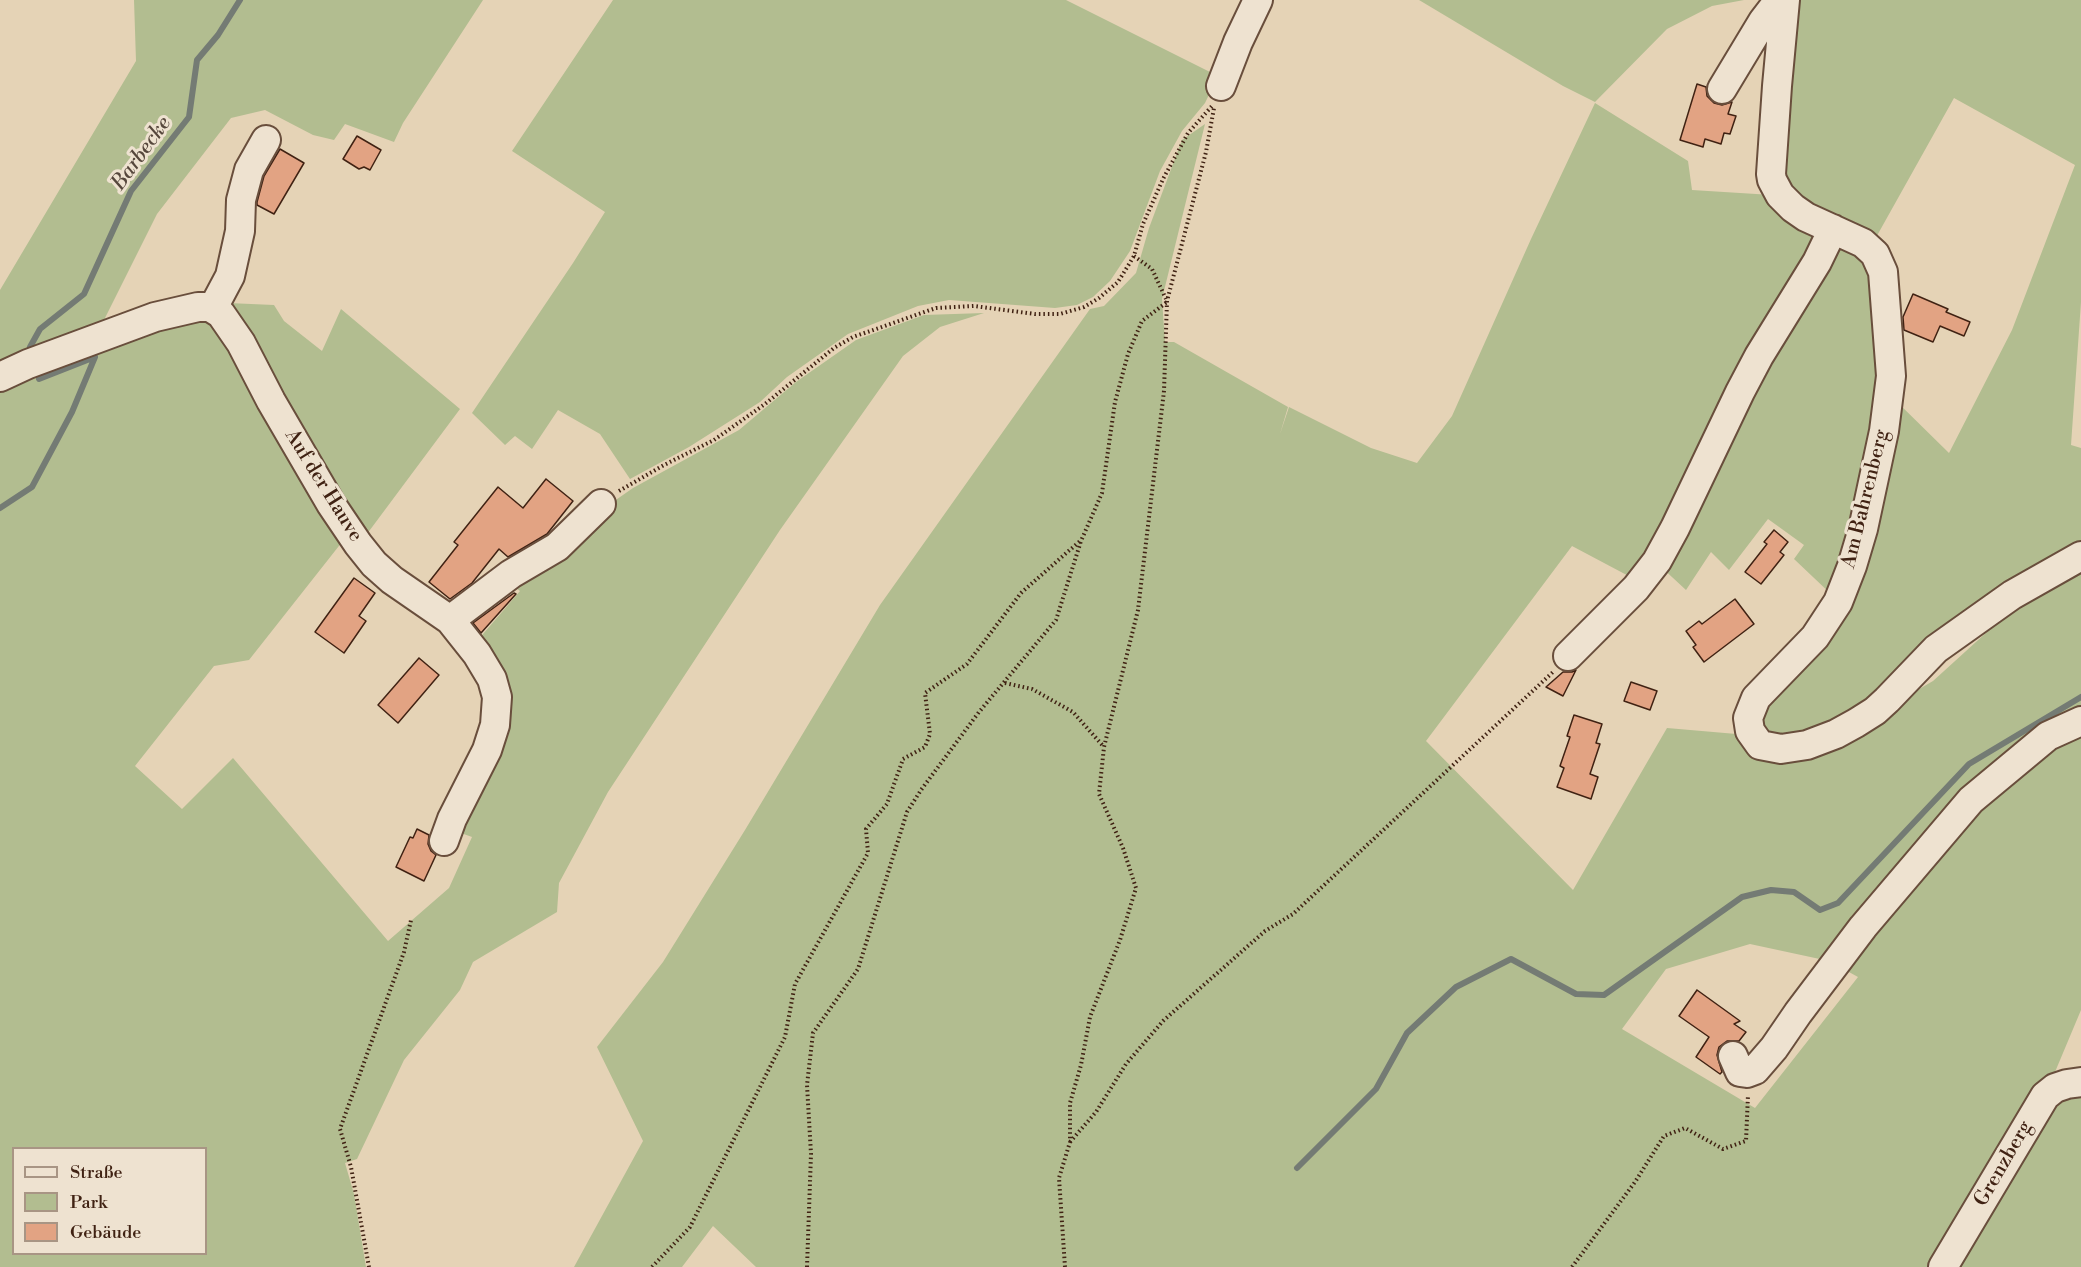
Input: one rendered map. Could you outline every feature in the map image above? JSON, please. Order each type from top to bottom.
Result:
[{"type":"street","points":[[1221,86],[1258,0]]},
{"type":"street","points":[[1722,89],[1763,21],[1784,0]]},
{"type":"street","name":"Am Bahrenberg","points":[[1784,0],[1772,180],[1780,195],[1793,208],[1806,217],[1863,243],[1875,254],[1883,272],[1891,370],[1884,431],[1863,529],[1838,602],[1815,637],[1756,698],[1748,718],[1750,731],[1760,745],[1770,748],[1794,748],[1836,734],[1856,723],[1887,700],[1936,649],[2012,595],[2081,556]]},
{"type":"street","points":[[0,377],[28,364],[155,317],[185,309],[213,308],[230,276],[240,231],[241,200],[249,170],[266,140]]},
{"type":"street","points":[[1568,656],[1636,588],[1657,561],[1691,496],[1740,392],[1817,262],[1833,229]]},
{"type":"street","name":"Auf der Hauve","points":[[213,308],[232,328],[305,460],[358,544],[374,564],[392,580],[450,620],[488,671],[495,687],[497,707],[495,725],[487,750],[452,819],[444,841]]},
{"type":"street","points":[[450,620],[511,574],[557,547],[601,504]]},
{"type":"street","points":[[1740,1065],[1755,1070],[1774,1048],[1863,927],[1971,800],[2048,736],[2081,721]]},
{"type":"street","name":"Grenzberg","points":[[1943,1267],[2045,1096],[2055,1088],[2081,1082]]},
{"type":"path","points":[[601,504],[634,481],[714,440],[765,404],[834,348],[853,337],[922,311],[950,306],[997,308],[1047,315],[1072,312],[1110,290],[1118,282],[1134,256],[1143,224],[1163,179],[1188,133],[1215,102],[1206,152],[1167,301],[1164,391],[1138,610],[1104,747],[1099,794],[1123,848],[1136,888],[1120,940],[1090,1017],[1081,1065],[1070,1103],[1070,1142],[1059,1178],[1065,1267]]},
{"type":"path","points":[[1134,256],[1152,269],[1167,301]]},
{"type":"path","points":[[807,1267],[811,1154],[807,1085],[813,1033],[858,969],[907,812],[927,781],[980,712],[1056,621],[1081,541],[1102,493],[1115,402],[1128,354],[1142,321],[1167,301]]},
{"type":"path","points":[[652,1267],[690,1227],[785,1037],[795,984],[868,853],[866,829],[887,804],[903,759],[925,747],[930,734],[925,693],[967,664],[1021,593],[1081,541]]},
{"type":"path","points":[[1070,1142],[1096,1112],[1126,1064],[1163,1021],[1265,931],[1293,914],[1549,677],[1568,656]]},
{"type":"path","points":[[1005,683],[1032,689],[1073,712],[1104,747]]},
{"type":"path","points":[[369,1267],[351,1167],[340,1129],[404,952],[411,920]]},
{"type":"path","points":[[1572,1267],[1635,1182],[1664,1136],[1685,1128],[1724,1149],[1746,1141],[1748,1095],[1740,1065]]},
{"type":"green space","points":[[134,0],[483,0],[403,123],[394,142],[345,124],[334,140],[313,135],[265,110],[231,118],[157,214],[97,334],[0,368],[0,290],[136,61]]},
{"type":"green space","points":[[613,0],[1066,0],[1218,76],[1205,103],[1182,131],[1160,171],[1130,251],[1110,281],[1093,297],[1077,305],[1055,308],[949,300],[918,306],[848,334],[787,377],[760,402],[689,447],[630,479],[600,434],[558,410],[532,449],[515,436],[505,445],[472,413],[605,212],[512,151]]},
{"type":"green space","points":[[1419,0],[1744,0],[1712,6],[1667,29],[1595,102],[1563,86]]},
{"type":"green space","points":[[1788,0],[2081,0],[2081,302],[2071,445],[2081,448],[2081,546],[1804,746],[1757,737],[1756,707],[1821,635],[1892,397],[1949,453],[2012,330],[2075,165],[1954,98],[1874,241],[1821,219],[1778,180]]},
{"type":"green space","points":[[1595,103],[1688,161],[1692,190],[1772,195],[1816,234],[1638,581],[1572,546],[1426,741],[1573,890],[1667,728],[1748,735],[1759,746],[1861,723],[1933,681],[2020,602],[2081,566],[2081,1010],[2055,1072],[1988,1175],[1935,1267],[756,1267],[713,1226],[682,1267],[574,1267],[643,1141],[597,1047],[663,962],[880,605],[1090,309],[1104,306],[1136,273],[1149,228],[1182,140],[1205,124],[1162,299],[1165,342],[1174,342],[1288,407],[1280,434],[1289,407],[1371,448],[1417,463],[1452,416]],"holes":[[[1750,944],[1829,961],[1858,977],[1755,1108],[1622,1029],[1666,969]]]},
{"type":"green space","points":[[1860,247],[1879,290],[1877,440],[1832,595],[1794,559],[1804,545],[1768,519],[1729,570],[1711,552],[1686,590],[1659,565],[1832,248]]},
{"type":"green space","points":[[228,303],[274,305],[284,321],[322,351],[341,309],[460,409],[361,542]]},
{"type":"green space","points":[[984,313],[940,327],[903,356],[780,530],[608,792],[559,883],[557,912],[473,962],[460,990],[404,1060],[357,1159],[345,1163],[354,1194],[366,1267],[0,1267],[0,381],[113,338],[212,316],[346,537],[249,660],[214,666],[135,766],[182,809],[233,758],[388,941],[449,888],[472,837],[450,829],[501,724],[477,641],[520,591],[509,583],[610,504],[633,488],[739,430],[796,382],[856,340],[924,315]]},
{"type":"green space","points":[[2081,1086],[2081,1267],[1947,1267],[2038,1109]]},
{"type":"building","points":[[1697,84],[1706,87],[1707,96],[1714,103],[1722,105],[1732,102],[1728,114],[1736,116],[1730,134],[1724,133],[1721,144],[1705,139],[1703,147],[1680,140]]},
{"type":"building","points":[[357,136],[381,150],[370,170],[364,167],[359,169],[343,159]]},
{"type":"building","points":[[280,149],[304,163],[274,214],[257,205],[257,202],[264,176]]},
{"type":"building","points":[[1913,294],[1948,309],[1946,312],[1970,322],[1964,336],[1940,326],[1933,342],[1904,330],[1903,317]]},
{"type":"building","points":[[546,479],[573,501],[547,534],[508,557],[499,549],[472,583],[450,599],[429,582],[458,545],[454,542],[498,487],[523,508]]},
{"type":"building","points":[[1774,530],[1788,542],[1780,552],[1784,555],[1761,584],[1745,572],[1767,544],[1764,542]]},
{"type":"building","points":[[354,578],[375,593],[359,616],[366,621],[344,653],[315,632]]},
{"type":"building","points":[[514,593],[516,594],[481,633],[473,623]]},
{"type":"building","points":[[1735,599],[1754,624],[1704,662],[1693,647],[1696,645],[1686,631],[1699,621],[1702,624]]},
{"type":"building","points":[[419,658],[439,675],[398,723],[378,705]]},
{"type":"building","points":[[1576,670],[1563,696],[1546,687],[1563,672]]},
{"type":"building","points":[[1631,682],[1657,691],[1650,710],[1624,701]]},
{"type":"building","points":[[1574,715],[1602,724],[1596,743],[1600,744],[1590,774],[1598,777],[1591,799],[1557,787],[1564,768],[1560,766],[1570,737],[1567,736]]},
{"type":"building","points":[[417,829],[429,835],[428,844],[436,855],[424,881],[396,867],[410,837],[413,838]]},
{"type":"building","points":[[1697,990],[1740,1021],[1734,1024],[1746,1032],[1739,1041],[1727,1041],[1719,1047],[1717,1055],[1722,1072],[1720,1074],[1696,1057],[1709,1037],[1679,1016]]},
{"type":"waterway","name":"Barbecke","points":[[30,347],[40,329],[84,294],[131,191],[189,117],[197,60],[218,35],[240,0]]},
{"type":"waterway","name":"Barbecke","points":[[0,508],[32,487],[72,412],[95,357],[39,379]]},
{"type":"waterway","points":[[1297,1168],[1376,1089],[1407,1033],[1456,987],[1511,959],[1576,994],[1604,995],[1742,897],[1771,890],[1794,892],[1820,910],[1838,903],[1969,764],[2081,697]]}]
